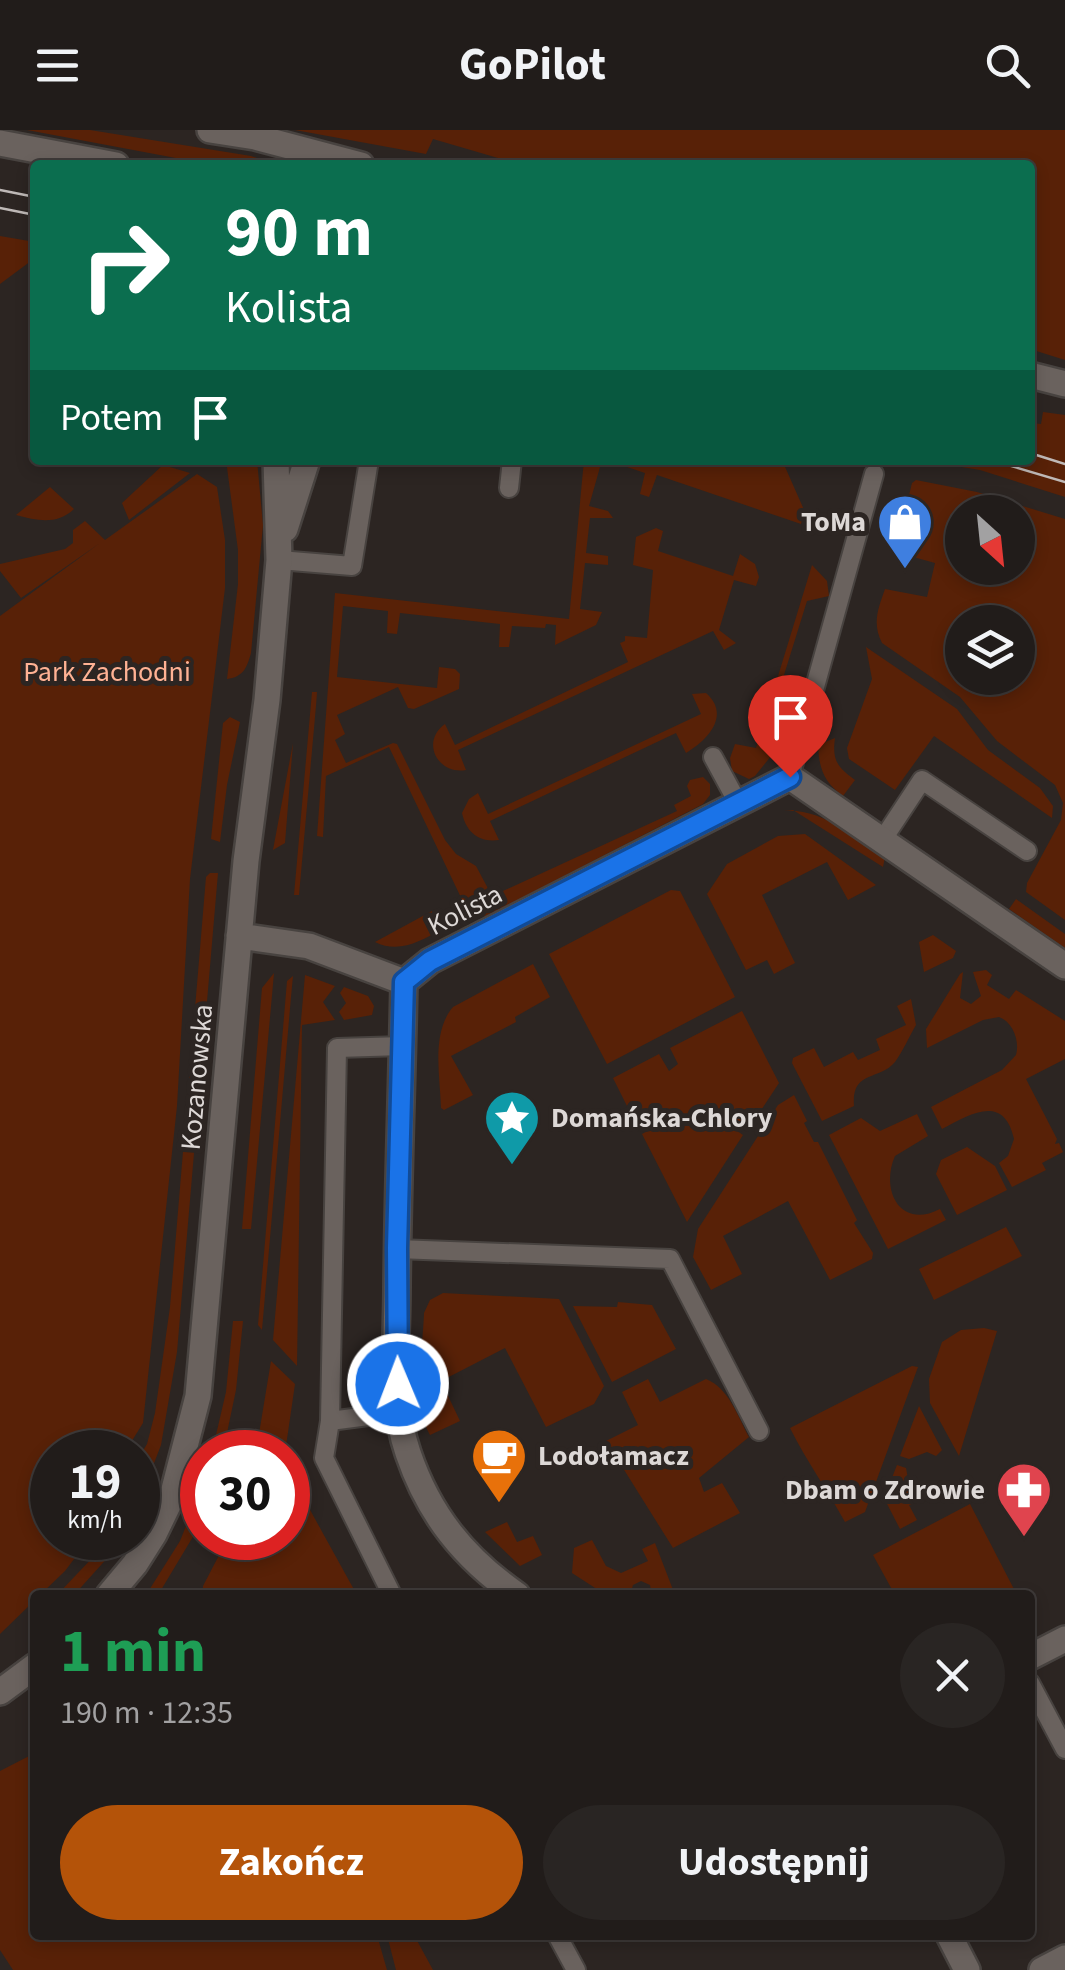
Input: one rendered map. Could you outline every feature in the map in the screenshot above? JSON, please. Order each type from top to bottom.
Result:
[{"type":"street","points":[[210,130],[255,138],[326,160]]},
{"type":"street","points":[[0,143],[90,160]]},
{"type":"street","points":[[1035,376],[1065,384]]},
{"type":"street","name":"Kozanowska","points":[[113,1590],[154,1534],[172,1497],[198,1396],[280,552],[276,465]]},
{"type":"street","name":"Kozanowska","points":[[280,552],[305,465]]},
{"type":"street","points":[[790,777],[1065,966]]},
{"type":"street","name":"Kolista","points":[[404,982],[430,961],[790,777]]},
{"type":"street","points":[[240,936],[309,946],[404,982],[397,1248],[399,1412],[406,1449],[440,1521],[476,1566],[510,1590]]},
{"type":"street","points":[[1035,1653],[1065,1638]]},
{"type":"street","points":[[0,1692],[30,1670]]},
{"type":"street","points":[[952,1940],[967,1970]]},
{"type":"street","points":[[1042,1970],[1065,1958]]},
{"type":"lane","points":[[280,552],[352,566],[368,465]]},
{"type":"lane","points":[[509,488],[511,465]]},
{"type":"lane","points":[[790,777],[874,474]]},
{"type":"lane","points":[[713,757],[738,803]]},
{"type":"lane","points":[[882,838],[922,780],[1027,851]]},
{"type":"lane","points":[[390,1590],[324,1458],[330,1420],[336,1048],[403,1046]]},
{"type":"lane","points":[[397,1248],[670,1259],[760,1431]]},
{"type":"lane","points":[[330,1420],[399,1412]]},
{"type":"lane","points":[[1035,1692],[1065,1749]]},
{"type":"lane","points":[[560,1940],[576,1970]]},
{"type":"green space","points":[[27,130],[90,130],[263,160],[186,160]]},
{"type":"green space","points":[[295,130],[1065,130],[1065,360],[1035,351],[1035,160],[505,160],[433,139],[426,154]]},
{"type":"green space","points":[[0,236],[30,241],[30,262],[0,284]]},
{"type":"green space","points":[[1043,412],[1065,415],[1065,497],[980,470],[950,465],[1035,465],[1035,423],[1041,424]]},
{"type":"green space","points":[[163,465],[190,473],[129,520],[122,503]]},
{"type":"green space","points":[[227,465],[257,465],[263,525],[251,653],[243,671],[227,679],[238,584],[238,550]]},
{"type":"green space","points":[[584,465],[601,465],[589,506],[608,511],[613,518],[590,518],[586,553],[608,556],[608,565],[585,563],[580,609],[602,612],[596,625],[555,645],[556,625],[512,626],[509,647],[499,647],[500,624],[400,613],[397,634],[387,633],[388,611],[343,606],[337,677],[437,688],[439,667],[455,669],[460,674],[459,689],[414,709],[408,708],[398,687],[337,715],[345,734],[335,740],[346,763],[397,744],[445,840],[456,854],[476,866],[492,896],[677,811],[674,805],[691,796],[687,786],[690,780],[703,777],[710,784],[710,795],[703,804],[487,916],[476,916],[466,908],[389,747],[326,776],[323,837],[317,836],[335,593],[569,619]]},
{"type":"green space","points":[[621,465],[784,465],[805,512],[801,524],[657,475],[649,497],[640,494],[645,473]]},
{"type":"green space","name":"Park Zachodni","points":[[197,474],[217,487],[225,540],[225,588],[190,879],[177,1106],[143,1423],[139,1430],[30,1430],[30,1560],[73,1560],[45,1590],[30,1590],[30,1605],[0,1634],[0,616],[100,543],[21,598],[0,571],[0,564],[65,549],[73,543],[73,530],[85,521],[105,540]]},
{"type":"green space","points":[[916,480],[987,495],[945,495],[945,585],[1035,585],[1035,510],[1065,519],[1065,920],[1026,892],[1027,883],[1061,820],[1063,803],[1055,785],[997,741],[957,695],[1035,695],[1035,605],[945,605],[945,687],[882,643],[879,636],[877,616],[885,589],[927,597],[935,563],[895,552]]},
{"type":"green space","points":[[50,487],[74,509],[61,518],[47,520],[16,515]]},
{"type":"green space","points":[[656,528],[663,531],[658,551],[733,576],[740,554],[755,564],[759,577],[756,586],[734,580],[719,630],[736,643],[724,650],[713,631],[458,750],[466,770],[440,762],[433,748],[434,739],[445,724],[455,745],[628,662],[620,643],[625,636],[647,638],[653,570],[633,565],[636,537]]},
{"type":"green space","points":[[812,565],[827,581],[829,596],[807,601],[770,720],[788,735],[749,779],[732,771],[730,758],[735,744],[756,748]]},
{"type":"green space","points":[[866,647],[957,709],[988,750],[1040,788],[1053,806],[1052,818],[934,736],[895,790],[849,759],[847,748],[872,679]]},
{"type":"green space","points":[[312,692],[317,692],[316,706],[299,895],[294,895]]},
{"type":"green space","points":[[706,693],[717,710],[714,726],[686,753],[676,733],[490,821],[499,840],[480,838],[467,826],[462,813],[469,799],[478,793],[488,814],[701,714],[692,694]]},
{"type":"green space","points":[[230,717],[240,722],[220,842],[211,839],[223,723]]},
{"type":"green space","points":[[835,738],[837,762],[855,780],[843,796],[827,780],[819,754],[818,745]]},
{"type":"green space","points":[[293,743],[285,843],[273,850]]},
{"type":"green space","points":[[795,811],[824,819],[849,833],[885,857],[883,867]]},
{"type":"green space","points":[[805,834],[876,885],[848,900],[827,862],[762,895],[795,963],[774,974],[767,960],[746,970],[707,894],[727,864],[778,836]]},
{"type":"green space","points":[[218,873],[177,1352],[160,1448],[160,1430],[151,1430],[170,1307],[206,877]]},
{"type":"green space","points":[[671,890],[680,891],[735,997],[607,1064],[549,954]]},
{"type":"green space","points":[[1016,899],[1065,934],[1065,948],[1009,909]]},
{"type":"green space","points":[[432,911],[442,929],[401,946],[375,942]]},
{"type":"green space","points":[[933,935],[956,951],[953,958],[924,972],[919,942]]},
{"type":"green space","points":[[533,964],[550,997],[515,1017],[516,1022],[451,1056],[473,1095],[444,1110],[438,1055],[446,1017],[453,1007]]},
{"type":"green space","points":[[986,970],[992,975],[987,985],[1009,999],[1016,990],[1065,1021],[1065,1059],[1026,1079],[1057,1139],[1055,1144],[1059,1143],[1063,1152],[1042,1163],[1046,1170],[1012,1187],[999,1163],[1008,1156],[1014,1139],[1002,1116],[985,1111],[974,1113],[942,1129],[931,1107],[1002,1070],[1016,1055],[1014,1033],[999,1017],[983,1020],[927,1048],[926,1029],[960,974],[963,972],[960,998],[971,1004],[981,996],[973,972]]},
{"type":"green space","points":[[274,973],[251,1229],[242,1229],[262,988]]},
{"type":"green space","points":[[305,975],[335,986],[323,1002],[335,1020],[302,1025],[297,1366],[273,1340]]},
{"type":"green space","points":[[293,976],[262,1330],[258,1325],[287,981]]},
{"type":"green space","points":[[344,987],[368,996],[374,1006],[372,1015],[344,1020],[339,1012],[346,1003],[340,993]]},
{"type":"green space","points":[[911,999],[916,1025],[895,1062],[861,1081],[854,1106],[822,1121],[793,1058],[814,1048],[824,1067],[853,1052],[858,1060],[880,1050],[876,1039],[906,1025],[897,1006]]},
{"type":"green space","points":[[742,1011],[779,1083],[750,1127],[734,1118],[730,1126],[743,1135],[687,1222],[642,1134],[657,1126],[653,1116],[636,1124],[613,1078],[659,1054],[669,1071],[678,1064],[670,1048]]},
{"type":"green space","points":[[794,1095],[807,1121],[804,1123],[814,1142],[818,1142],[857,1220],[854,1223],[873,1253],[872,1259],[830,1280],[788,1201],[723,1236],[742,1274],[711,1290],[693,1257],[698,1229],[778,1105]]},
{"type":"green space","points":[[917,1114],[928,1136],[895,1156],[892,1193],[904,1210],[926,1214],[940,1209],[946,1220],[888,1249],[829,1135],[861,1118],[880,1131]]},
{"type":"green space","points":[[967,1147],[995,1166],[1007,1190],[957,1215],[936,1174],[941,1160]]},
{"type":"green space","points":[[1006,1227],[1022,1256],[934,1300],[919,1269]]},
{"type":"green space","points":[[443,1293],[559,1299],[604,1386],[594,1404],[546,1427],[505,1348],[441,1381],[460,1421],[430,1435],[420,1393],[424,1313],[430,1300]]},
{"type":"green space","points":[[618,1302],[652,1305],[676,1349],[612,1382],[573,1306],[617,1307]]},
{"type":"green space","points":[[233,1321],[243,1321],[228,1430],[217,1430],[226,1392]]},
{"type":"green space","points":[[961,1330],[997,1331],[959,1456],[930,1403],[929,1379],[942,1342]]},
{"type":"green space","points":[[271,1361],[295,1384],[288,1430],[260,1430]]},
{"type":"green space","points":[[912,1366],[918,1367],[865,1512],[845,1522],[790,1428]]},
{"type":"green space","points":[[648,1379],[660,1402],[706,1379],[714,1383],[732,1404],[749,1437],[699,1478],[704,1492],[722,1483],[740,1513],[673,1548],[606,1441],[638,1425],[622,1392]]},
{"type":"green space","points":[[919,1406],[942,1450],[936,1456],[927,1452],[909,1459],[900,1456]]},
{"type":"green space","points":[[897,1465],[906,1468],[908,1479],[923,1490],[925,1499],[909,1505],[917,1520],[900,1529],[884,1498]]},
{"type":"green space","points":[[970,1504],[1014,1590],[892,1590],[873,1555]]},
{"type":"green space","points":[[310,1510],[354,1590],[203,1590],[217,1560],[310,1560]]},
{"type":"green space","points":[[507,1522],[517,1542],[533,1536],[542,1555],[520,1566],[485,1532]]},
{"type":"green space","points":[[592,1540],[606,1566],[621,1573],[648,1561],[642,1549],[655,1543],[673,1590],[651,1590],[650,1585],[641,1581],[632,1590],[598,1590],[572,1573],[574,1548]]},
{"type":"green space","points":[[180,1541],[180,1558],[161,1590],[149,1590]]},
{"type":"green space","points":[[90,1560],[106,1560],[78,1590],[62,1590]]},
{"type":"green space","points":[[30,1756],[30,1940],[378,1940],[387,1970],[13,1970],[0,1950],[0,1771]]},
{"type":"green space","points":[[388,1940],[417,1940],[433,1970],[396,1970]]},
{"type":"tram line","points":[[0,190],[30,196]]},
{"type":"tram line","points":[[0,208],[30,214]]},
{"type":"tram line","points":[[1035,455],[1065,464]]},
{"type":"tram line","points":[[1008,465],[1065,482]]},
{"type":"place","name":"ToMa","points":[[905,571]]},
{"type":"place","name":"Domańska-Chlory","points":[[512,1167]]},
{"type":"place","name":"Lodołamacz","points":[[499,1505]]},
{"type":"place","name":"Dbam o Zdrowie","points":[[1024,1539]]},
{"type":"route","points":[[398,1384],[397,1248],[404,982],[430,961],[790,777]]}]
